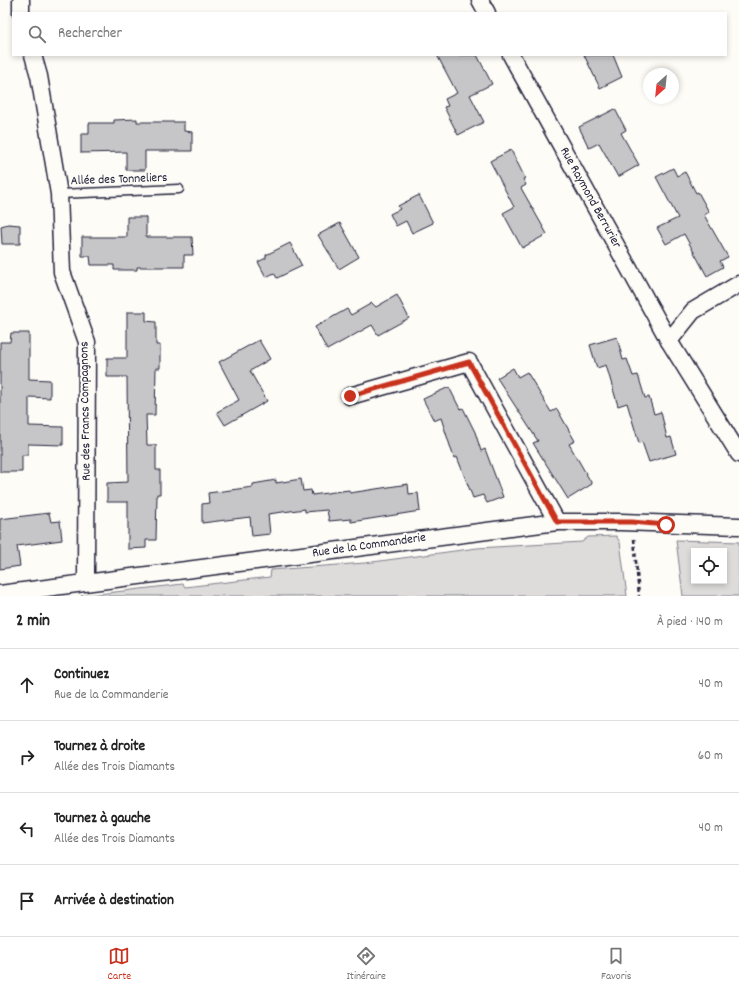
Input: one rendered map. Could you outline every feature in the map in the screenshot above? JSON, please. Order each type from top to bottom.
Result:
[{"type":"street","points":[[21,0],[21,12]]},
{"type":"street","points":[[480,0],[486,12]]},
{"type":"street","name":"Rue des Francs Compagnons","points":[[33,56],[39,76],[59,194],[62,272],[88,342],[86,582]]},
{"type":"street","name":"Rue Raymond Berrurier","points":[[512,56],[669,341],[739,454]]},
{"type":"street","points":[[669,341],[693,311],[739,284]]},
{"type":"street","points":[[350,396],[469,362],[557,522]]},
{"type":"street","name":"Rue de la Commanderie","points":[[0,594],[557,522],[632,522],[739,526]]},
{"type":"lane","name":"Allée des Tonneliers","points":[[59,194],[179,189]]},
{"type":"path","points":[[632,522],[639,596]]},
{"type":"shaded area","points":[[616,536],[620,542],[627,596],[81,596],[183,584],[185,587],[270,577],[271,570],[365,563],[477,548],[582,542],[588,537]]},
{"type":"shaded area","points":[[676,540],[739,542],[739,596],[683,596]]},
{"type":"building","points":[[438,56],[478,56],[492,84],[470,95],[484,122],[458,135],[444,107],[448,106],[445,99],[457,93]]},
{"type":"building","points":[[584,56],[613,56],[622,77],[600,88]]},
{"type":"building","points":[[615,109],[626,130],[621,133],[639,165],[618,177],[599,143],[589,148],[579,127]]},
{"type":"building","points":[[137,119],[137,122],[184,122],[184,131],[192,132],[192,151],[145,151],[145,170],[126,170],[126,152],[81,153],[81,134],[89,134],[89,123],[114,123],[114,120]]},
{"type":"building","points":[[511,150],[525,178],[523,179],[526,185],[521,188],[547,234],[522,248],[503,213],[514,207],[490,161]]},
{"type":"building","points":[[673,168],[677,176],[685,172],[696,193],[698,192],[709,212],[704,215],[728,257],[720,261],[723,267],[707,276],[684,234],[666,244],[657,228],[678,218],[656,177]]},
{"type":"building","points":[[419,195],[433,223],[412,233],[406,221],[396,226],[390,214],[400,209],[398,206]]},
{"type":"building","points":[[127,217],[146,217],[146,237],[192,237],[193,255],[184,255],[184,267],[137,267],[137,270],[114,270],[114,265],[91,265],[90,256],[82,256],[82,237],[127,237]]},
{"type":"building","points":[[340,223],[359,257],[339,269],[318,235]]},
{"type":"building","points":[[8,224],[20,225],[20,244],[2,244],[1,226]]},
{"type":"building","points":[[290,243],[302,266],[277,278],[274,273],[266,277],[258,262],[266,258],[266,255]]},
{"type":"building","points":[[397,295],[409,318],[378,335],[372,325],[327,350],[315,327],[347,309],[351,315],[372,303],[376,307]]},
{"type":"building","points":[[127,312],[146,312],[146,321],[156,322],[156,345],[160,345],[160,368],[156,368],[155,415],[146,415],[147,445],[156,445],[156,470],[160,470],[160,494],[157,494],[156,540],[146,540],[146,548],[128,549],[128,502],[107,502],[107,483],[128,482],[127,377],[107,377],[107,358],[127,358]]},
{"type":"building","points":[[11,333],[29,333],[29,379],[50,380],[50,398],[29,397],[29,426],[63,427],[63,445],[28,444],[28,455],[22,455],[22,472],[0,472],[0,342],[10,342]]},
{"type":"building","points":[[617,337],[623,360],[627,359],[633,376],[638,375],[645,398],[649,397],[654,414],[661,412],[667,438],[671,437],[676,454],[649,462],[642,442],[639,443],[627,403],[618,406],[606,365],[597,368],[590,345]]},
{"type":"building","points":[[259,340],[270,359],[250,371],[267,401],[225,425],[217,412],[239,400],[219,362]]},
{"type":"building","points":[[513,368],[518,377],[527,372],[551,412],[557,409],[575,441],[569,444],[592,484],[568,499],[533,443],[538,441],[497,378]]},
{"type":"building","points":[[449,387],[460,409],[463,408],[475,432],[481,451],[485,449],[503,497],[487,503],[483,495],[473,498],[457,457],[454,458],[441,418],[434,421],[423,399]]},
{"type":"building","points":[[301,479],[303,491],[311,490],[312,495],[349,490],[350,493],[408,484],[409,494],[418,493],[420,511],[351,522],[351,519],[329,521],[327,510],[305,512],[305,509],[268,514],[270,534],[252,536],[250,517],[202,523],[202,504],[209,503],[208,493],[253,487],[253,484],[276,480],[276,483]]},
{"type":"building","points":[[49,513],[51,522],[60,521],[62,540],[17,546],[20,566],[0,569],[0,519]]},
{"type":"route","points":[[350,396],[469,362],[557,522],[632,522],[666,525]]}]
